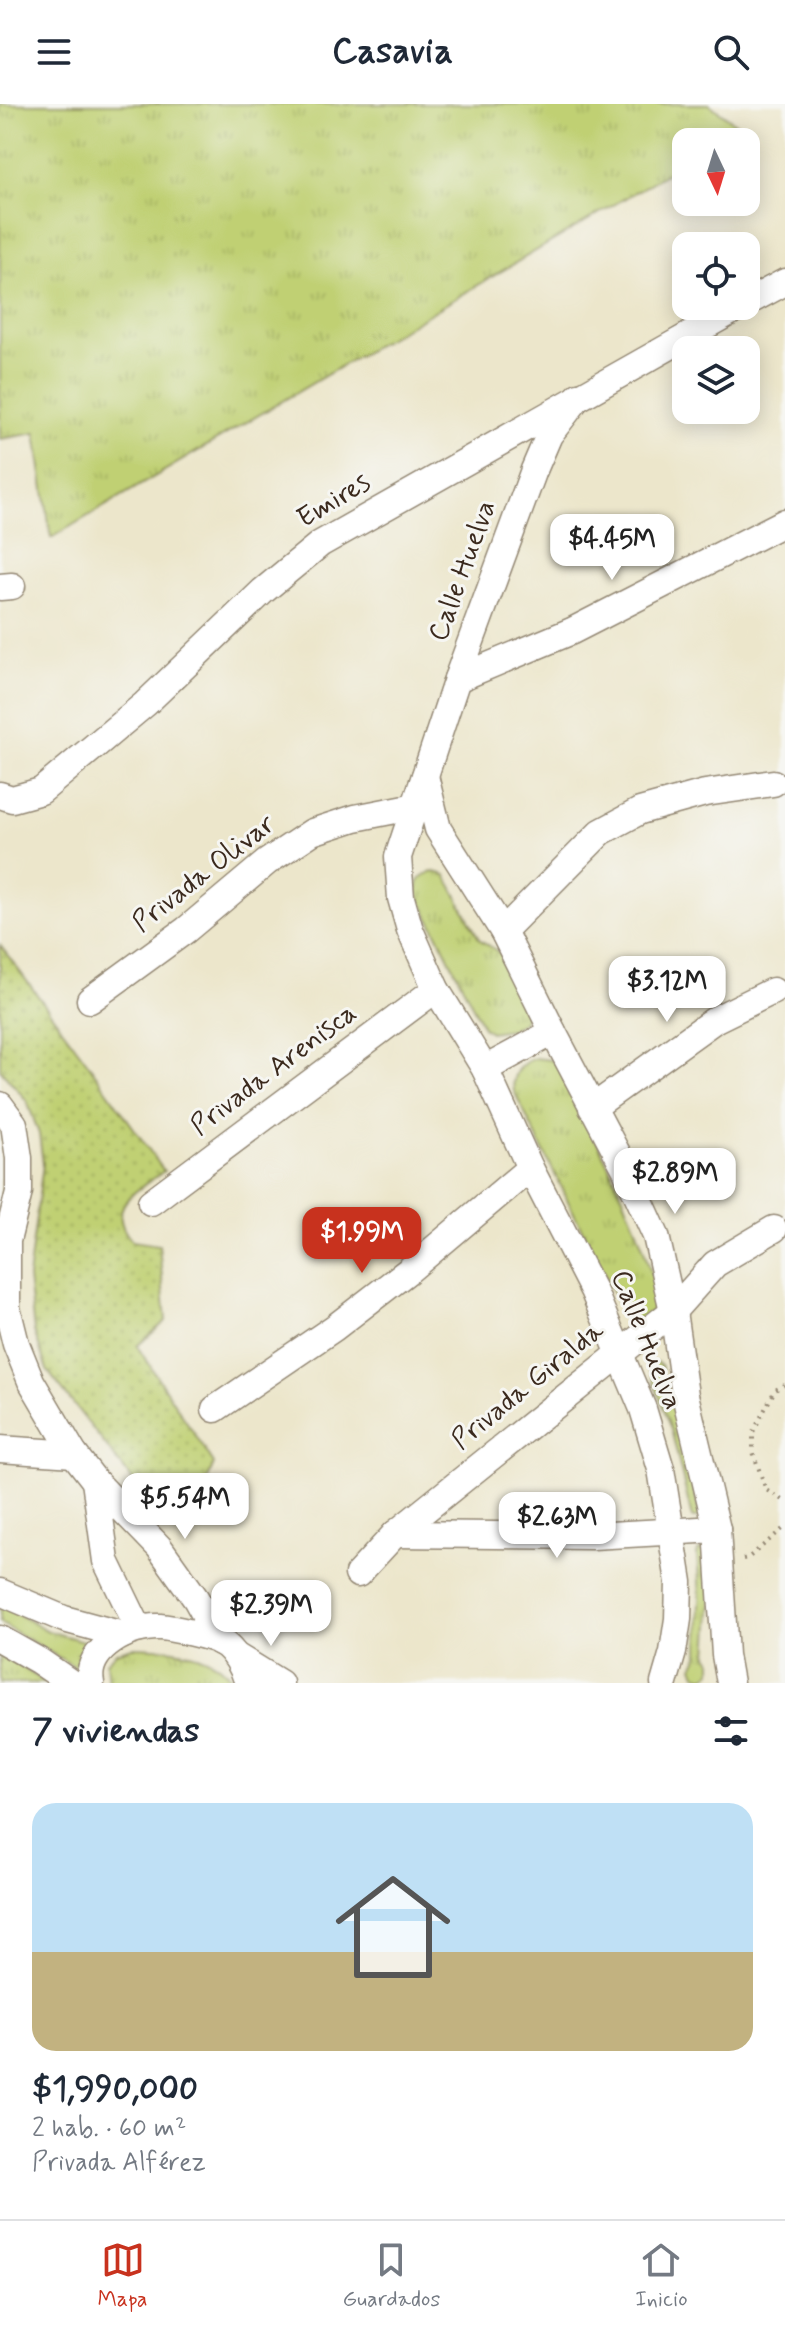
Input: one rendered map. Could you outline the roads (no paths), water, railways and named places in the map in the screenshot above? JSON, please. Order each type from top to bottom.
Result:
[{"type":"street","name":"Emires","points":[[760,296],[785,282]]},
{"type":"street","name":"Emires","points":[[0,795],[12,799],[41,791],[145,704],[263,591],[320,544],[717,320]]},
{"type":"street","name":"Calle Huelva","points":[[579,396],[549,435],[534,470],[457,679],[425,776],[423,805],[398,857],[401,898],[410,930],[436,989],[485,1069],[530,1168],[593,1290],[643,1409],[661,1469],[679,1582],[678,1619],[664,1683]]},
{"type":"street","points":[[495,444],[534,470]]},
{"type":"street","points":[[457,679],[572,631],[785,522]]},
{"type":"street","points":[[503,931],[601,832],[640,811],[705,793],[773,783]]},
{"type":"street","name":"Calle Huelva","points":[[423,805],[503,931],[626,1170],[656,1236],[673,1311],[685,1395],[717,1529],[725,1655],[730,1683]]},
{"type":"street","name":"Privada Olivar","points":[[90,1000],[186,930],[267,862],[312,832],[355,818],[423,805]]},
{"type":"street","name":"Privada Arenisca","points":[[151,1202],[436,989]]},
{"type":"street","points":[[592,1108],[716,1019],[773,991]]},
{"type":"street","points":[[485,1069],[553,1032]]},
{"type":"street","points":[[0,1105],[14,1124],[19,1158],[19,1192],[4,1241],[7,1308],[16,1344],[31,1381],[74,1454],[95,1481],[159,1547],[196,1599],[248,1683]]},
{"type":"street","points":[[215,1409],[346,1319],[530,1168]]},
{"type":"street","name":"Privada Giralda","points":[[358,1574],[395,1534],[673,1311],[715,1264],[774,1229]]},
{"type":"street","points":[[0,1449],[74,1454]]},
{"type":"street","points":[[95,1481],[106,1561],[131,1632]]},
{"type":"street","points":[[395,1534],[592,1536],[717,1529]]},
{"type":"street","points":[[0,1592],[64,1619],[131,1632]]},
{"type":"street","points":[[91,1683],[95,1658],[105,1647],[131,1632],[160,1627],[228,1649],[280,1683]]},
{"type":"street","points":[[0,1639],[71,1683]]}]
